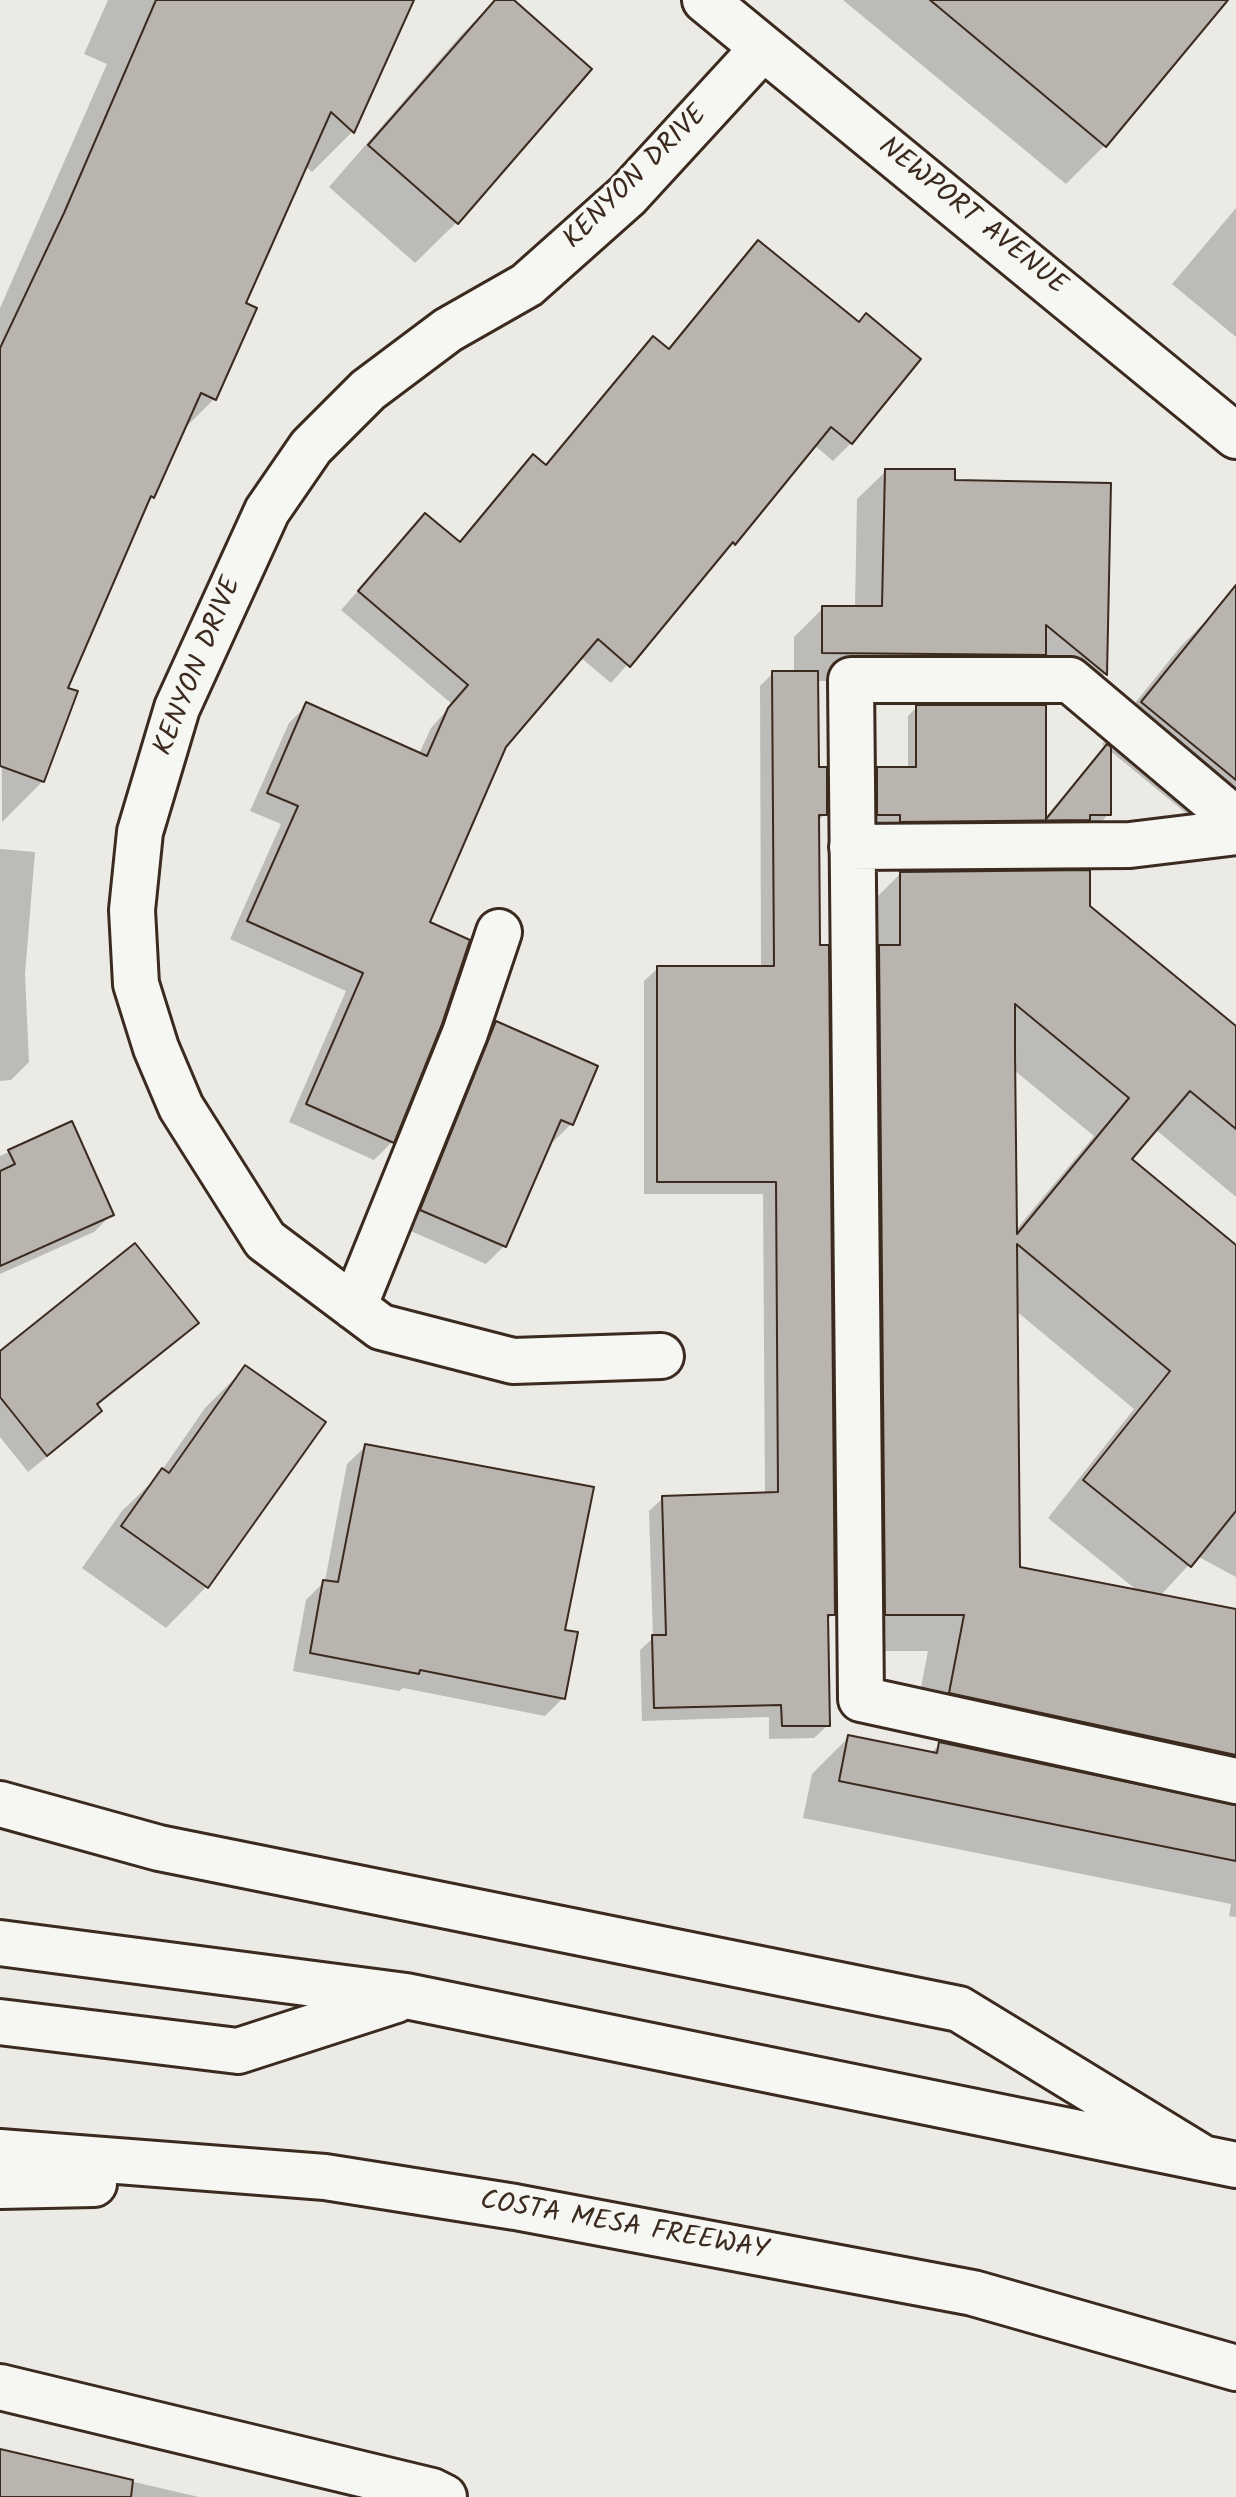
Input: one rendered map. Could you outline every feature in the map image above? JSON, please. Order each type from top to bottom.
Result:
[{"type":"main road","name":"NEWPORT AVENUE","points":[[705,0],[1236,436]]},
{"type":"main road","name":"KENYON DRIVE","points":[[661,1356],[513,1361],[381,1327],[265,1240],[181,1107],[156,1048],[136,984],[132,910],[140,832],[177,708],[267,511],[311,447],[368,390],[402,364],[448,330],[527,285],[627,196],[763,48]]},
{"type":"main road","points":[[1236,820],[1070,680],[851,680],[861,1699],[1236,1781]]},
{"type":"main road","points":[[852,847],[1130,845],[1236,832]]},
{"type":"main road","points":[[354,1307],[465,1033],[499,932]]},
{"type":"main road","points":[[0,1804],[159,1848],[959,2009],[1219,2161]]},
{"type":"main road","points":[[0,1943],[406,1996],[1219,2161]]},
{"type":"main road","points":[[0,2022],[238,2051],[406,1996]]},
{"type":"main road","name":"COSTA MESA FREEWAY","points":[[0,2152],[325,2177],[515,2207],[973,2293],[1236,2368]]},
{"type":"main road","points":[[0,2186],[325,2177]]},
{"type":"main road","points":[[0,2387],[432,2491],[444,2497]]},
{"type":"building","points":[[156,0],[414,0],[354,133],[331,112],[246,303],[257,308],[216,400],[201,393],[154,498],[151,496],[68,688],[78,691],[44,782],[0,766],[0,348],[64,213]]},
{"type":"building","points":[[495,0],[514,0],[592,69],[458,224],[368,145]]},
{"type":"building","points":[[930,0],[1228,0],[1106,147]]},
{"type":"building","points":[[758,240],[859,322],[866,313],[921,359],[852,444],[831,427],[630,667],[598,639],[506,747],[430,922],[470,940],[442,1024],[394,1143],[306,1104],[363,973],[247,921],[298,806],[267,793],[306,702],[427,756],[448,708],[468,685],[358,591],[425,513],[460,542],[533,454],[546,465],[653,336],[669,349]]},
{"type":"building","points":[[885,469],[955,469],[955,480],[1111,483],[1107,675],[1046,625],[1046,655],[822,653],[822,606],[882,606]]},
{"type":"building","points":[[1236,585],[1236,780],[1141,702]]},
{"type":"building","points":[[772,671],[818,671],[819,767],[827,767],[827,815],[819,815],[820,945],[829,945],[835,1615],[828,1615],[830,1726],[782,1726],[781,1705],[654,1708],[652,1635],[666,1635],[662,1496],[778,1492],[776,1182],[657,1182],[657,966],[774,966]]},
{"type":"building","points":[[916,705],[1046,705],[1046,819],[1107,744],[1111,747],[1111,815],[1090,815],[1090,820],[900,822],[900,815],[877,815],[877,767],[916,767]]},
{"type":"building","points":[[1090,870],[1090,906],[1236,1026],[1236,1129],[1190,1091],[1132,1159],[1236,1245],[1236,1511],[1191,1567],[1083,1480],[1170,1371],[1017,1244],[1020,1567],[1236,1609],[1236,1755],[949,1693],[964,1615],[885,1615],[879,945],[900,945],[900,872]],"holes":[[[1015,1004],[1129,1098],[1017,1234]]]},
{"type":"building","points":[[496,1021],[598,1066],[573,1125],[561,1120],[506,1247],[420,1210]]},
{"type":"building","points":[[72,1121],[114,1215],[0,1266],[0,1171],[15,1164],[8,1150]]},
{"type":"building","points":[[135,1243],[199,1323],[97,1404],[102,1411],[47,1456],[0,1397],[0,1351]]},
{"type":"building","points":[[245,1365],[326,1422],[208,1588],[121,1526],[162,1468],[169,1473]]},
{"type":"building","points":[[365,1444],[594,1487],[565,1630],[578,1632],[565,1699],[420,1670],[419,1674],[310,1653],[323,1580],[338,1582]]},
{"type":"building","points":[[848,1735],[937,1753],[939,1742],[1236,1805],[1236,1861],[839,1781]]},
{"type":"building","points":[[0,2449],[133,2480],[131,2497],[0,2497]]}]
